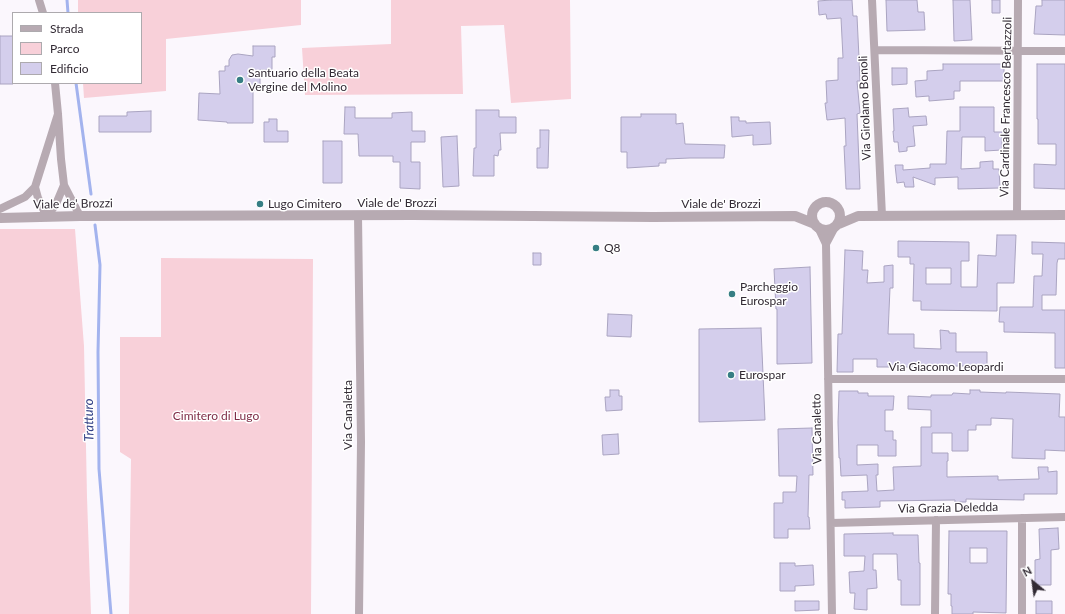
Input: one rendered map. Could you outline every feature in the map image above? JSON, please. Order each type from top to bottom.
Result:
[{"type":"street","points":[[39,0],[43,12]]},
{"type":"street","name":"Via Girolamo Bonoli","points":[[872,0],[882,216]]},
{"type":"street","name":"Via Cardinale Francesco Bertazzoli","points":[[1017,215],[1019,50],[1018,0]]},
{"type":"street","points":[[875,50],[1065,51]]},
{"type":"street","points":[[55,84],[64,185],[80,216]]},
{"type":"street","points":[[0,209],[25,196],[35,187],[58,114]]},
{"type":"street","points":[[35,187],[38,198],[47,216],[56,204],[64,185]]},
{"type":"street","name":"Viale de' Brozzi","points":[[0,218],[47,216],[795,216],[820,204],[829,202],[858,216]]},
{"type":"street","points":[[816,206],[812,215],[816,226]]},
{"type":"street","points":[[837,206],[841,214],[837,225]]},
{"type":"street","name":"Viale de' Brozzi","points":[[795,216],[827,230],[858,216],[1065,215]]},
{"type":"street","name":"Via Canaletta","points":[[358,216],[361,442],[359,614]]},
{"type":"street","name":"Via Canaletto","points":[[826,244],[837,225]]},
{"type":"street","name":"Via Canaletto","points":[[816,226],[826,244],[832,614]]},
{"type":"street","name":"Via Giacomo Leopardi","points":[[828,379],[1065,379]]},
{"type":"street","name":"Via Grazia Deledda","points":[[831,522],[1065,517]]},
{"type":"street","points":[[1022,518],[1022,614]]},
{"type":"street","points":[[935,614],[936,520]]},
{"type":"green space","points":[[78,0],[301,0],[301,25],[166,39],[166,91],[84,98],[83,84],[142,84],[142,12],[78,12]]},
{"type":"green space","points":[[391,0],[570,0],[571,99],[511,103],[504,25],[461,26],[463,94],[305,95],[302,48],[391,44]]},
{"type":"green space","points":[[0,229],[75,229],[84,346],[91,614],[0,614]]},
{"type":"green space","name":"Cimitero di Lugo","points":[[161,258],[313,259],[311,614],[129,614],[131,459],[120,452],[120,337],[161,337]]},
{"type":"building","points":[[852,0],[853,16],[857,16],[860,81],[857,81],[860,113],[857,114],[860,189],[846,189],[844,146],[846,146],[845,118],[827,120],[825,103],[827,103],[826,81],[838,80],[838,58],[843,58],[841,18],[827,19],[826,14],[819,15],[818,1]]},
{"type":"building","points":[[886,0],[917,0],[918,12],[924,12],[925,30],[887,31]]},
{"type":"building","points":[[953,0],[970,0],[972,40],[954,41]]},
{"type":"building","points":[[992,0],[1000,0],[1000,13],[992,13]]},
{"type":"building","points":[[1042,0],[1065,0],[1065,35],[1034,34],[1036,6],[1042,6]]},
{"type":"building","points":[[0,36],[12,36],[12,84],[0,84]]},
{"type":"building","name":"Santuario della Beata Vergine del Molino","points":[[253,46],[275,46],[275,57],[272,57],[272,70],[260,70],[260,90],[253,90],[253,123],[227,123],[198,120],[199,93],[220,94],[219,71],[225,71],[225,66],[229,66],[229,60],[232,55],[238,54],[253,56]]},
{"type":"building","points":[[943,64],[1004,64],[1004,81],[960,81],[960,91],[954,91],[954,99],[929,101],[929,96],[916,97],[915,81],[927,80],[927,71],[943,70]]},
{"type":"building","points":[[1037,64],[1065,64],[1065,189],[1034,188],[1034,164],[1056,165],[1056,144],[1038,144]]},
{"type":"building","points":[[892,68],[907,68],[907,84],[892,85]]},
{"type":"building","points":[[345,107],[355,107],[355,118],[392,118],[392,113],[412,112],[412,131],[425,131],[425,142],[411,142],[411,162],[420,162],[420,189],[400,188],[400,162],[393,162],[393,156],[359,156],[358,134],[344,134]]},
{"type":"building","points":[[960,107],[994,107],[994,132],[1002,132],[1002,150],[985,151],[985,137],[962,137],[961,169],[980,168],[980,162],[993,161],[993,169],[999,169],[1000,188],[958,189],[958,177],[935,178],[935,185],[913,177],[914,187],[905,187],[904,182],[897,183],[895,165],[903,165],[903,170],[930,168],[930,164],[946,164],[947,131],[960,131]]},
{"type":"building","points":[[908,108],[909,117],[926,116],[927,125],[913,126],[915,146],[907,147],[907,151],[899,152],[898,142],[894,142],[893,109]]},
{"type":"building","points":[[476,110],[499,110],[499,117],[516,117],[516,133],[500,133],[501,150],[499,150],[498,156],[494,155],[494,176],[473,176],[474,148],[476,148]]},
{"type":"building","points":[[151,111],[151,132],[99,132],[99,116],[127,116],[127,112]]},
{"type":"building","points":[[641,114],[676,114],[676,124],[683,123],[685,144],[725,145],[724,158],[666,159],[666,163],[659,163],[659,166],[627,168],[627,152],[621,152],[621,117],[641,117]]},
{"type":"building","points":[[731,117],[739,117],[739,121],[746,121],[746,123],[770,122],[771,144],[753,145],[753,135],[732,137]]},
{"type":"building","points":[[269,119],[277,119],[277,131],[288,131],[288,142],[264,142],[264,122],[269,122]]},
{"type":"building","points":[[540,130],[549,130],[548,168],[537,168],[537,148],[540,148]]},
{"type":"building","points":[[457,136],[459,186],[443,187],[441,137]]},
{"type":"building","points":[[323,141],[342,141],[342,183],[323,183]]},
{"type":"building","points":[[997,235],[1016,235],[1014,283],[997,283],[997,311],[921,310],[921,301],[913,301],[914,264],[910,264],[910,257],[898,257],[898,241],[969,242],[969,261],[961,261],[961,287],[977,287],[978,255],[996,256]],"holes":[[[926,268],[951,268],[951,284],[926,284]]]},
{"type":"building","points":[[1032,242],[1065,243],[1065,259],[1058,259],[1057,263],[1056,295],[1042,295],[1042,310],[1065,310],[1065,368],[1055,368],[1055,333],[1004,332],[1004,322],[999,322],[1000,307],[1033,307],[1034,276],[1042,276],[1043,254],[1032,254]]},
{"type":"building","points":[[845,250],[863,251],[862,270],[868,270],[867,283],[884,282],[884,266],[893,265],[893,288],[890,288],[888,334],[914,334],[914,348],[941,349],[940,330],[949,331],[949,333],[956,333],[956,352],[987,352],[987,368],[971,368],[971,366],[877,367],[877,359],[853,359],[853,372],[837,372],[838,334],[842,334]]},
{"type":"building","points":[[533,253],[541,253],[541,265],[533,265]]},
{"type":"building","points":[[810,267],[812,363],[777,364],[777,309],[774,269]]},
{"type":"building","points":[[608,314],[632,315],[631,337],[607,336]]},
{"type":"building","points":[[761,328],[765,420],[699,422],[699,329]]},
{"type":"building","points":[[610,390],[619,390],[619,396],[622,396],[622,410],[606,411],[605,397],[610,397]]},
{"type":"building","points":[[970,390],[980,390],[980,392],[1060,394],[1059,417],[1065,417],[1065,451],[1045,450],[1045,459],[1012,458],[1013,419],[991,418],[991,425],[976,425],[976,430],[968,430],[968,451],[952,451],[952,433],[932,433],[932,453],[948,453],[947,477],[998,476],[998,480],[1039,479],[1038,467],[1048,467],[1048,472],[1057,471],[1057,494],[1024,494],[1024,500],[966,499],[966,502],[955,502],[955,500],[880,501],[880,507],[845,508],[845,500],[842,500],[842,492],[868,491],[867,475],[841,476],[838,422],[839,391],[858,391],[858,393],[868,393],[868,396],[894,396],[893,410],[885,410],[885,431],[893,431],[893,440],[896,440],[896,456],[878,456],[878,445],[857,445],[857,465],[878,464],[878,475],[876,475],[877,491],[894,490],[893,467],[921,466],[921,427],[931,427],[931,410],[908,409],[908,396],[931,397],[931,395],[952,395],[953,393],[970,394]]},
{"type":"building","points":[[812,428],[813,475],[809,475],[808,517],[810,529],[788,529],[788,538],[774,538],[774,503],[783,503],[783,492],[796,492],[797,476],[779,476],[778,429]]},
{"type":"building","points":[[618,434],[619,454],[603,455],[602,435]]},
{"type":"building","points":[[1058,528],[1059,549],[1051,550],[1051,585],[1035,585],[1035,560],[1040,559],[1039,529]]},
{"type":"building","points":[[949,531],[1007,531],[1006,613],[973,612],[973,614],[952,614],[951,594],[948,594]],"holes":[[[970,548],[987,548],[987,563],[970,563]]]},
{"type":"building","points":[[893,533],[893,535],[918,535],[920,605],[901,605],[901,580],[898,580],[897,554],[873,554],[873,570],[876,570],[877,588],[867,589],[867,610],[854,609],[855,593],[850,593],[849,572],[864,571],[865,556],[844,556],[844,534]]},
{"type":"building","points":[[780,563],[795,563],[795,566],[813,565],[814,585],[795,586],[795,591],[780,591]]},
{"type":"building","points":[[795,601],[819,601],[819,610],[795,611]]},
{"type":"building","points":[[1036,601],[1052,601],[1052,614],[1036,614]]},
{"type":"waterway","name":"Tratturo","points":[[67,0],[68,12]]},
{"type":"waterway","name":"Tratturo","points":[[76,84],[91,194]]},
{"type":"waterway","name":"Tratturo","points":[[95,225],[100,265],[98,352],[99,469],[111,614]]},
{"type":"place","name":"Santuario della Beata Vergine del Molino","points":[[240,80]]},
{"type":"place","name":"Lugo Cimitero","points":[[260,204]]},
{"type":"place","name":"Q8","points":[[596,248]]},
{"type":"place","name":"Parcheggio Eurospar","points":[[732,294]]},
{"type":"place","name":"Eurospar","points":[[731,375]]}]
